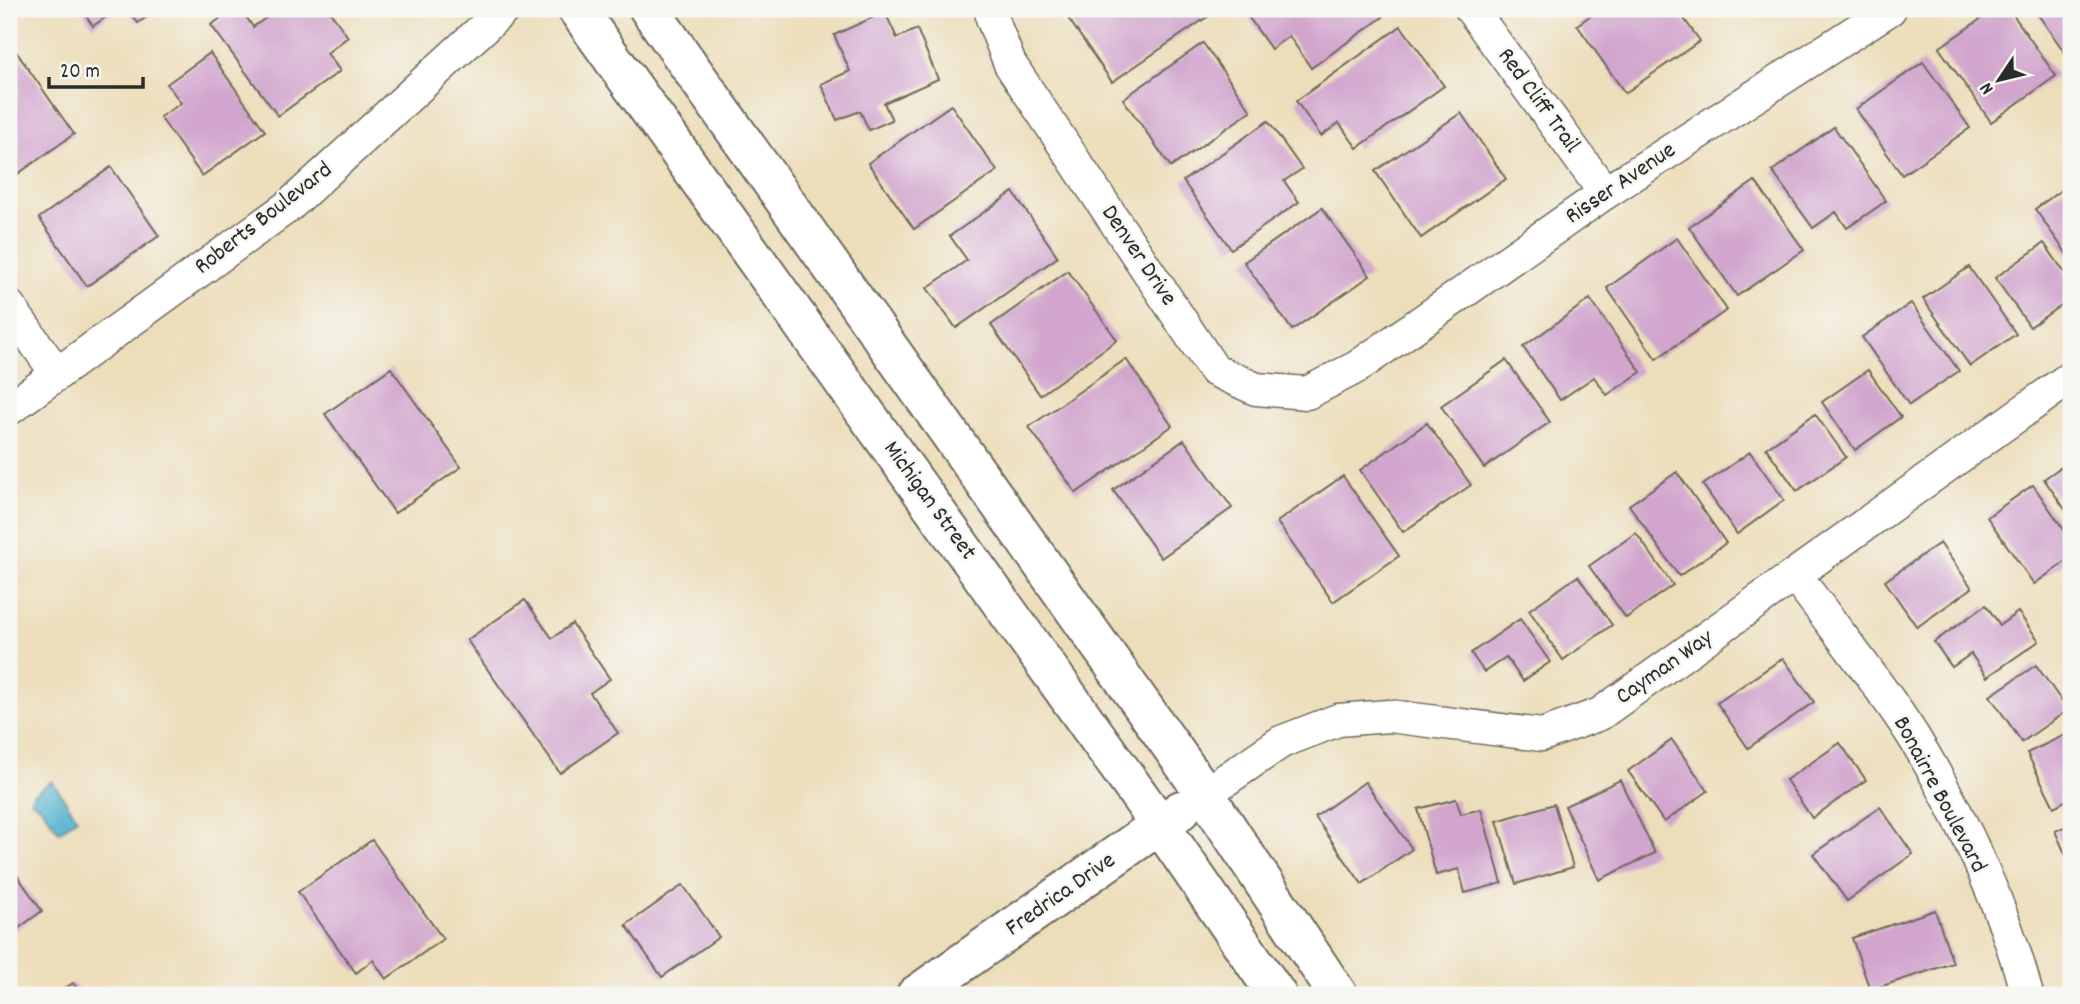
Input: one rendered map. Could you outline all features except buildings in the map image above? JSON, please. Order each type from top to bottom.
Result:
[{"type":"street","name":"Roberts Boulevard","points":[[9,409],[290,205],[503,9]]},
{"type":"street","name":"Michigan Street","points":[[577,9],[1160,825],[1277,995]]},
{"type":"street","points":[[649,9],[1205,794],[1338,995]]},
{"type":"street","name":"Denver Drive","points":[[993,9],[992,18],[1010,64],[1214,370],[1256,389],[1307,393],[1357,367]]},
{"type":"street","name":"Red Cliff Trail","points":[[1471,9],[1605,193]]},
{"type":"street","name":"Risser Avenue","points":[[1357,367],[1605,193],[1890,9]]},
{"type":"street","points":[[9,306],[57,374]]},
{"type":"street","name":"Cayman Way","points":[[1205,794],[1281,742],[1338,720],[1388,716],[1542,735],[1600,714],[2071,377]]},
{"type":"street","name":"Bonairre Boulevard","points":[[1796,576],[1913,736],[1973,849],[2015,950],[2027,995]]},
{"type":"street","name":"Fredrica Drive","points":[[916,995],[1205,794]]},
{"type":"water","points":[[52,781],[77,818],[59,832],[41,807],[31,801],[33,794]]}]
